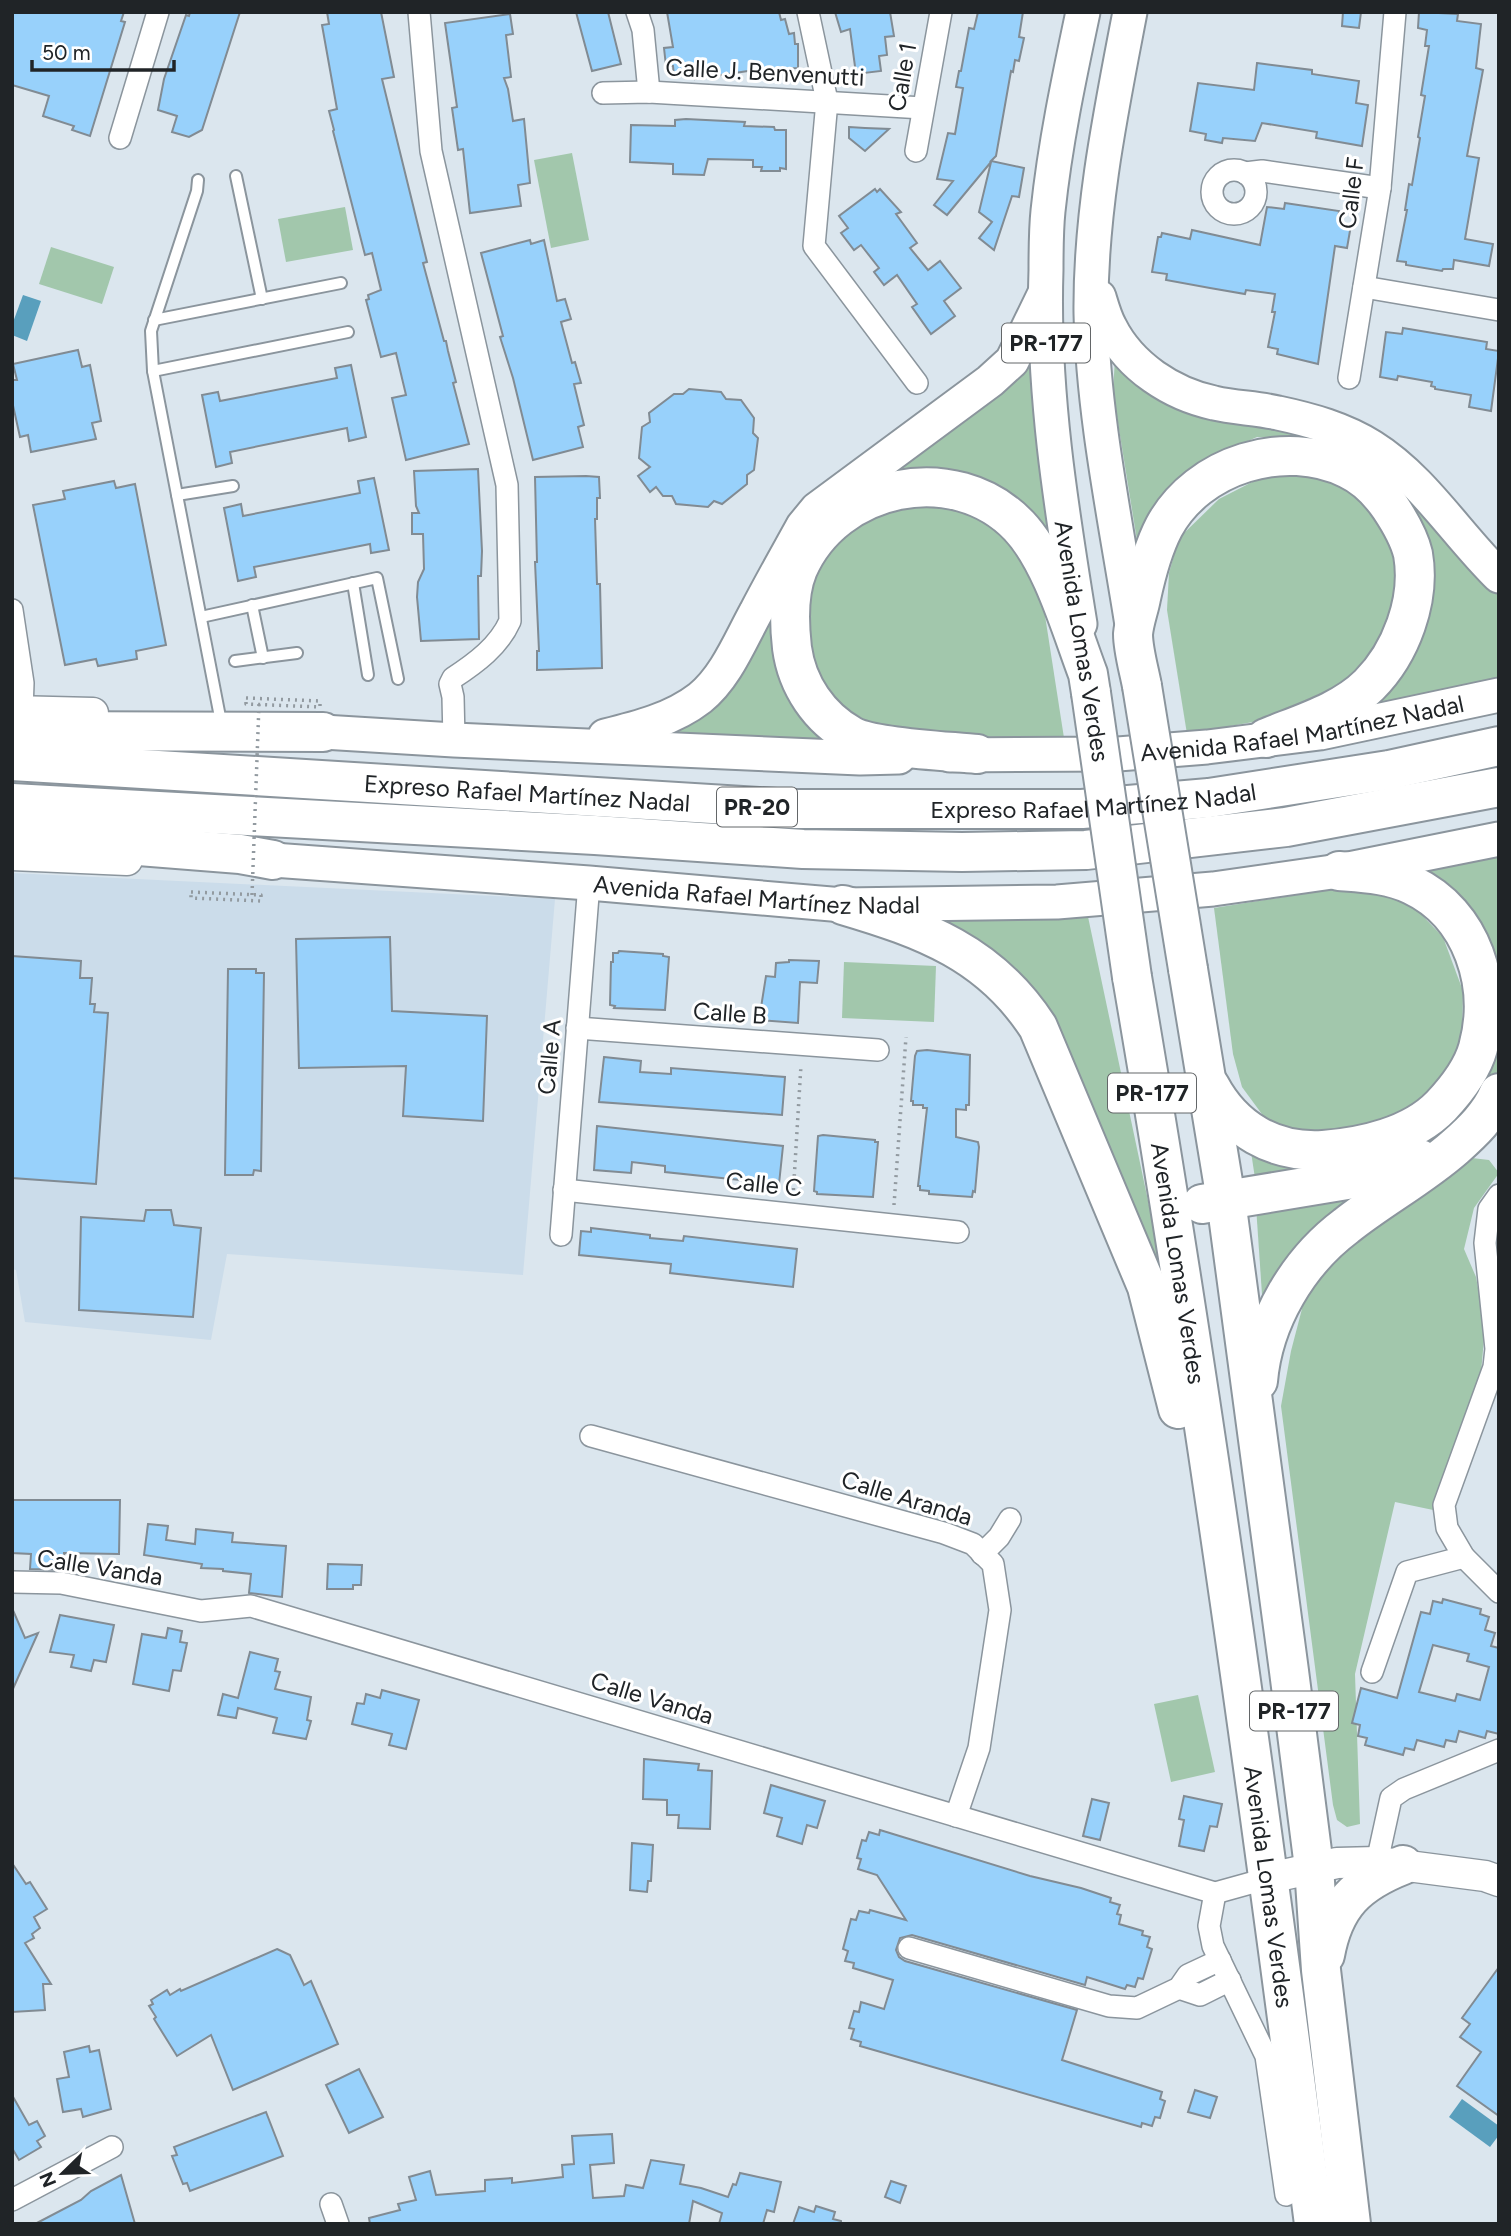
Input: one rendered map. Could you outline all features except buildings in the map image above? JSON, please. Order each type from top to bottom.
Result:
[{"type":"highway","points":[[1133,634],[1144,587],[1164,526],[1177,509],[1204,484],[1261,457],[1289,455],[1310,456],[1331,462],[1373,485],[1405,530],[1413,553],[1413,590],[1405,627],[1396,647],[1368,686],[1316,718],[1266,738]]},
{"type":"highway","points":[[977,754],[864,741],[833,724],[811,699],[800,681],[794,660],[789,613],[797,572],[821,535],[838,519],[873,499],[898,490],[925,486],[952,488],[997,506],[1020,527],[1041,558],[1090,684]]},
{"type":"highway","name":"Avenida Lomas Verdes","points":[[1133,634],[1226,1200],[1314,1867],[1321,1970],[1351,2224]]},
{"type":"highway","name":"Avenida Lomas Verdes","points":[[1090,684],[1132,977],[1172,1210],[1269,1878],[1314,2224]]},
{"type":"highway","points":[[15,718],[323,732]]},
{"type":"highway","name":"Expreso Rafael Martínez Nadal","points":[[12,761],[792,809],[1082,809],[1235,794],[1389,770],[1499,746]]},
{"type":"highway","name":"Expreso Rafael Martínez Nadal","points":[[12,803],[803,849],[962,852],[1086,850],[1286,827],[1499,787]]},
{"type":"highway","points":[[12,829],[273,860]]},
{"type":"highway","points":[[1206,1078],[1219,1103],[1245,1129],[1259,1138],[1306,1151],[1335,1149],[1395,1135],[1439,1108],[1468,1071],[1478,1051],[1484,993],[1481,975],[1459,924],[1431,897],[1409,883],[1380,874],[1339,871]]},
{"type":"highway","points":[[843,905],[875,914],[945,942],[973,958],[1014,995],[1038,1027],[1147,1287],[1184,1430],[1217,1526]]},
{"type":"highway","points":[[1255,1425],[1259,1373],[1271,1328],[1284,1296],[1304,1266],[1344,1227],[1419,1175],[1464,1139],[1483,1119],[1499,1093]]},
{"type":"highway","points":[[1172,1210],[1377,1175],[1464,1139]]},
{"type":"highway","points":[[1321,1970],[1328,1935],[1339,1911],[1358,1889],[1390,1864]]},
{"type":"main road","name":"Avenida Lomas Verdes","points":[[1083,12],[1062,111],[1047,213],[1045,293],[1046,360],[1051,421],[1063,521],[1090,684]]},
{"type":"main road","name":"Avenida Lomas Verdes","points":[[1130,12],[1108,135],[1093,242],[1092,280],[1094,371],[1133,634]]},
{"type":"main road","points":[[1092,280],[1110,328],[1143,369],[1159,381],[1183,394],[1214,403],[1275,412],[1346,432],[1394,461],[1499,576]]},
{"type":"main road","points":[[576,744],[663,719],[701,697],[714,684],[734,654],[803,526],[828,501],[1012,361],[1045,293]]},
{"type":"main road","name":"Avenida Rafael Martínez Nadal","points":[[15,718],[220,717],[323,732],[860,758],[977,754],[1118,754],[1207,747],[1320,733],[1499,695]]},
{"type":"main road","name":"Avenida Rafael Martínez Nadal","points":[[12,855],[240,865],[273,860],[843,905],[1057,902],[1213,889],[1339,871],[1499,839]]},
{"type":"main road","points":[[1269,1878],[1337,1863],[1390,1864],[1485,1876],[1499,1881]]},
{"type":"street","points":[[120,138],[158,12]]},
{"type":"street","points":[[419,12],[431,151],[507,485],[510,621],[494,646],[461,673],[461,685],[453,697],[454,740]]},
{"type":"street","points":[[638,12],[643,30],[649,92]]},
{"type":"street","points":[[808,12],[827,101],[814,246],[918,383]]},
{"type":"street","name":"Calle 1","points":[[916,151],[941,12]]},
{"type":"street","name":"Calle F","points":[[1349,378],[1380,188],[1395,12]]},
{"type":"street","name":"Calle J. Benvenutti","points":[[603,93],[649,92],[923,108]]},
{"type":"street","points":[[1245,173],[1262,171],[1380,188]]},
{"type":"street","points":[[1364,287],[1499,310]]},
{"type":"street","points":[[12,610],[23,683],[15,718]]},
{"type":"street","name":"Calle A","points":[[561,1235],[589,883]]},
{"type":"street","name":"Calle B","points":[[578,1028],[878,1050]]},
{"type":"street","name":"Calle C","points":[[564,1190],[958,1232]]},
{"type":"street","points":[[1499,1195],[1489,1209],[1485,1243],[1496,1349],[1494,1367],[1444,1505],[1447,1528],[1464,1557],[1499,1592]]},
{"type":"street","name":"Calle Aranda","points":[[591,1436],[944,1533],[973,1544],[993,1564],[1000,1610],[979,1748],[956,1816]]},
{"type":"street","points":[[982,1554],[999,1537],[1010,1519]]},
{"type":"street","points":[[1372,1672],[1407,1572],[1464,1557]]},
{"type":"street","name":"Calle Vanda","points":[[12,1582],[61,1583],[201,1611],[251,1606],[1215,1893]]},
{"type":"street","points":[[1390,1864],[1391,1798],[1404,1789],[1499,1750]]},
{"type":"street","points":[[1269,1878],[1215,1893],[1209,1926],[1213,1946],[1266,2056],[1286,2195]]},
{"type":"street","points":[[909,1948],[1109,2006],[1137,2008],[1179,1989],[1188,1975],[1220,1960]]},
{"type":"street","points":[[1179,1989],[1199,1995],[1230,1980]]},
{"type":"street","points":[[12,2200],[112,2147]]},
{"type":"lane","points":[[236,176],[262,299]]},
{"type":"lane","points":[[198,180],[197,191],[150,331],[153,371],[220,717]]},
{"type":"lane","points":[[154,320],[341,283]]},
{"type":"lane","points":[[153,371],[348,332]]},
{"type":"lane","points":[[177,495],[233,486]]},
{"type":"lane","points":[[201,617],[377,578],[398,679]]},
{"type":"lane","points":[[353,583],[368,675]]},
{"type":"lane","points":[[252,605],[263,658]]},
{"type":"lane","points":[[235,662],[297,653]]},
{"type":"path","points":[[252,895],[259,704]]},
{"type":"path","points":[[191,892],[252,895],[261,895],[261,901],[191,898],[191,892]]},
{"type":"path","points":[[893,1224],[906,1037]]},
{"type":"path","points":[[792,1213],[802,1044]]},
{"type":"shaded area","points":[[12,873],[555,899],[523,1275],[227,1254],[211,1340],[25,1322],[16,1270],[12,1269]]},
{"type":"green space","points":[[572,153],[589,240],[551,248],[534,160]]},
{"type":"green space","points":[[345,207],[353,250],[286,262],[278,219]]},
{"type":"green space","points":[[51,247],[114,267],[102,304],[39,284]]},
{"type":"green space","points":[[1035,354],[1062,571],[1042,530],[880,475]]},
{"type":"green space","points":[[1115,358],[1352,441],[1499,586],[1499,679],[1323,723],[1425,616],[1433,591],[1433,564],[1425,535],[1288,438],[1257,437],[1230,449],[1140,559],[1113,392]]},
{"type":"green space","points":[[1304,474],[1333,480],[1360,497],[1381,522],[1398,563],[1397,607],[1368,674],[1297,714],[1187,734],[1167,610],[1169,573],[1179,538],[1219,499],[1266,475]]},
{"type":"green space","points":[[944,499],[1013,535],[1039,577],[1064,738],[886,735],[840,708],[820,678],[807,636],[810,588],[831,545],[862,518]]},
{"type":"green space","points":[[767,618],[781,622],[850,741],[658,740]]},
{"type":"green space","points":[[1499,849],[1499,1067],[1487,1097],[1429,1148],[1256,1185],[1250,1145],[1394,1146],[1497,1024],[1416,868]]},
{"type":"green space","points":[[1347,887],[1387,894],[1419,912],[1443,937],[1463,991],[1462,1041],[1440,1083],[1410,1112],[1316,1140],[1267,1121],[1242,1087],[1233,1054],[1214,908]]},
{"type":"green space","points":[[1087,912],[1169,1300],[1096,1116],[920,914]]},
{"type":"green space","points":[[844,962],[936,966],[934,1022],[842,1018]]},
{"type":"green space","points":[[1472,1158],[1489,1160],[1499,1173],[1474,1208],[1464,1249],[1476,1277],[1485,1327],[1481,1373],[1438,1511],[1395,1502],[1355,1674],[1360,1824],[1347,1827],[1337,1820],[1333,1805],[1281,1406],[1291,1351],[1303,1305],[1323,1266],[1408,1197]]},
{"type":"green space","points":[[1402,1176],[1264,1324],[1256,1206]]},
{"type":"green space","points":[[1198,1695],[1215,1772],[1171,1782],[1154,1704]]},
{"type":"water","points":[[23,295],[41,301],[27,341],[12,335],[12,325]]},
{"type":"water","points":[[1462,2099],[1499,2126],[1499,2135],[1490,2147],[1449,2117]]}]
